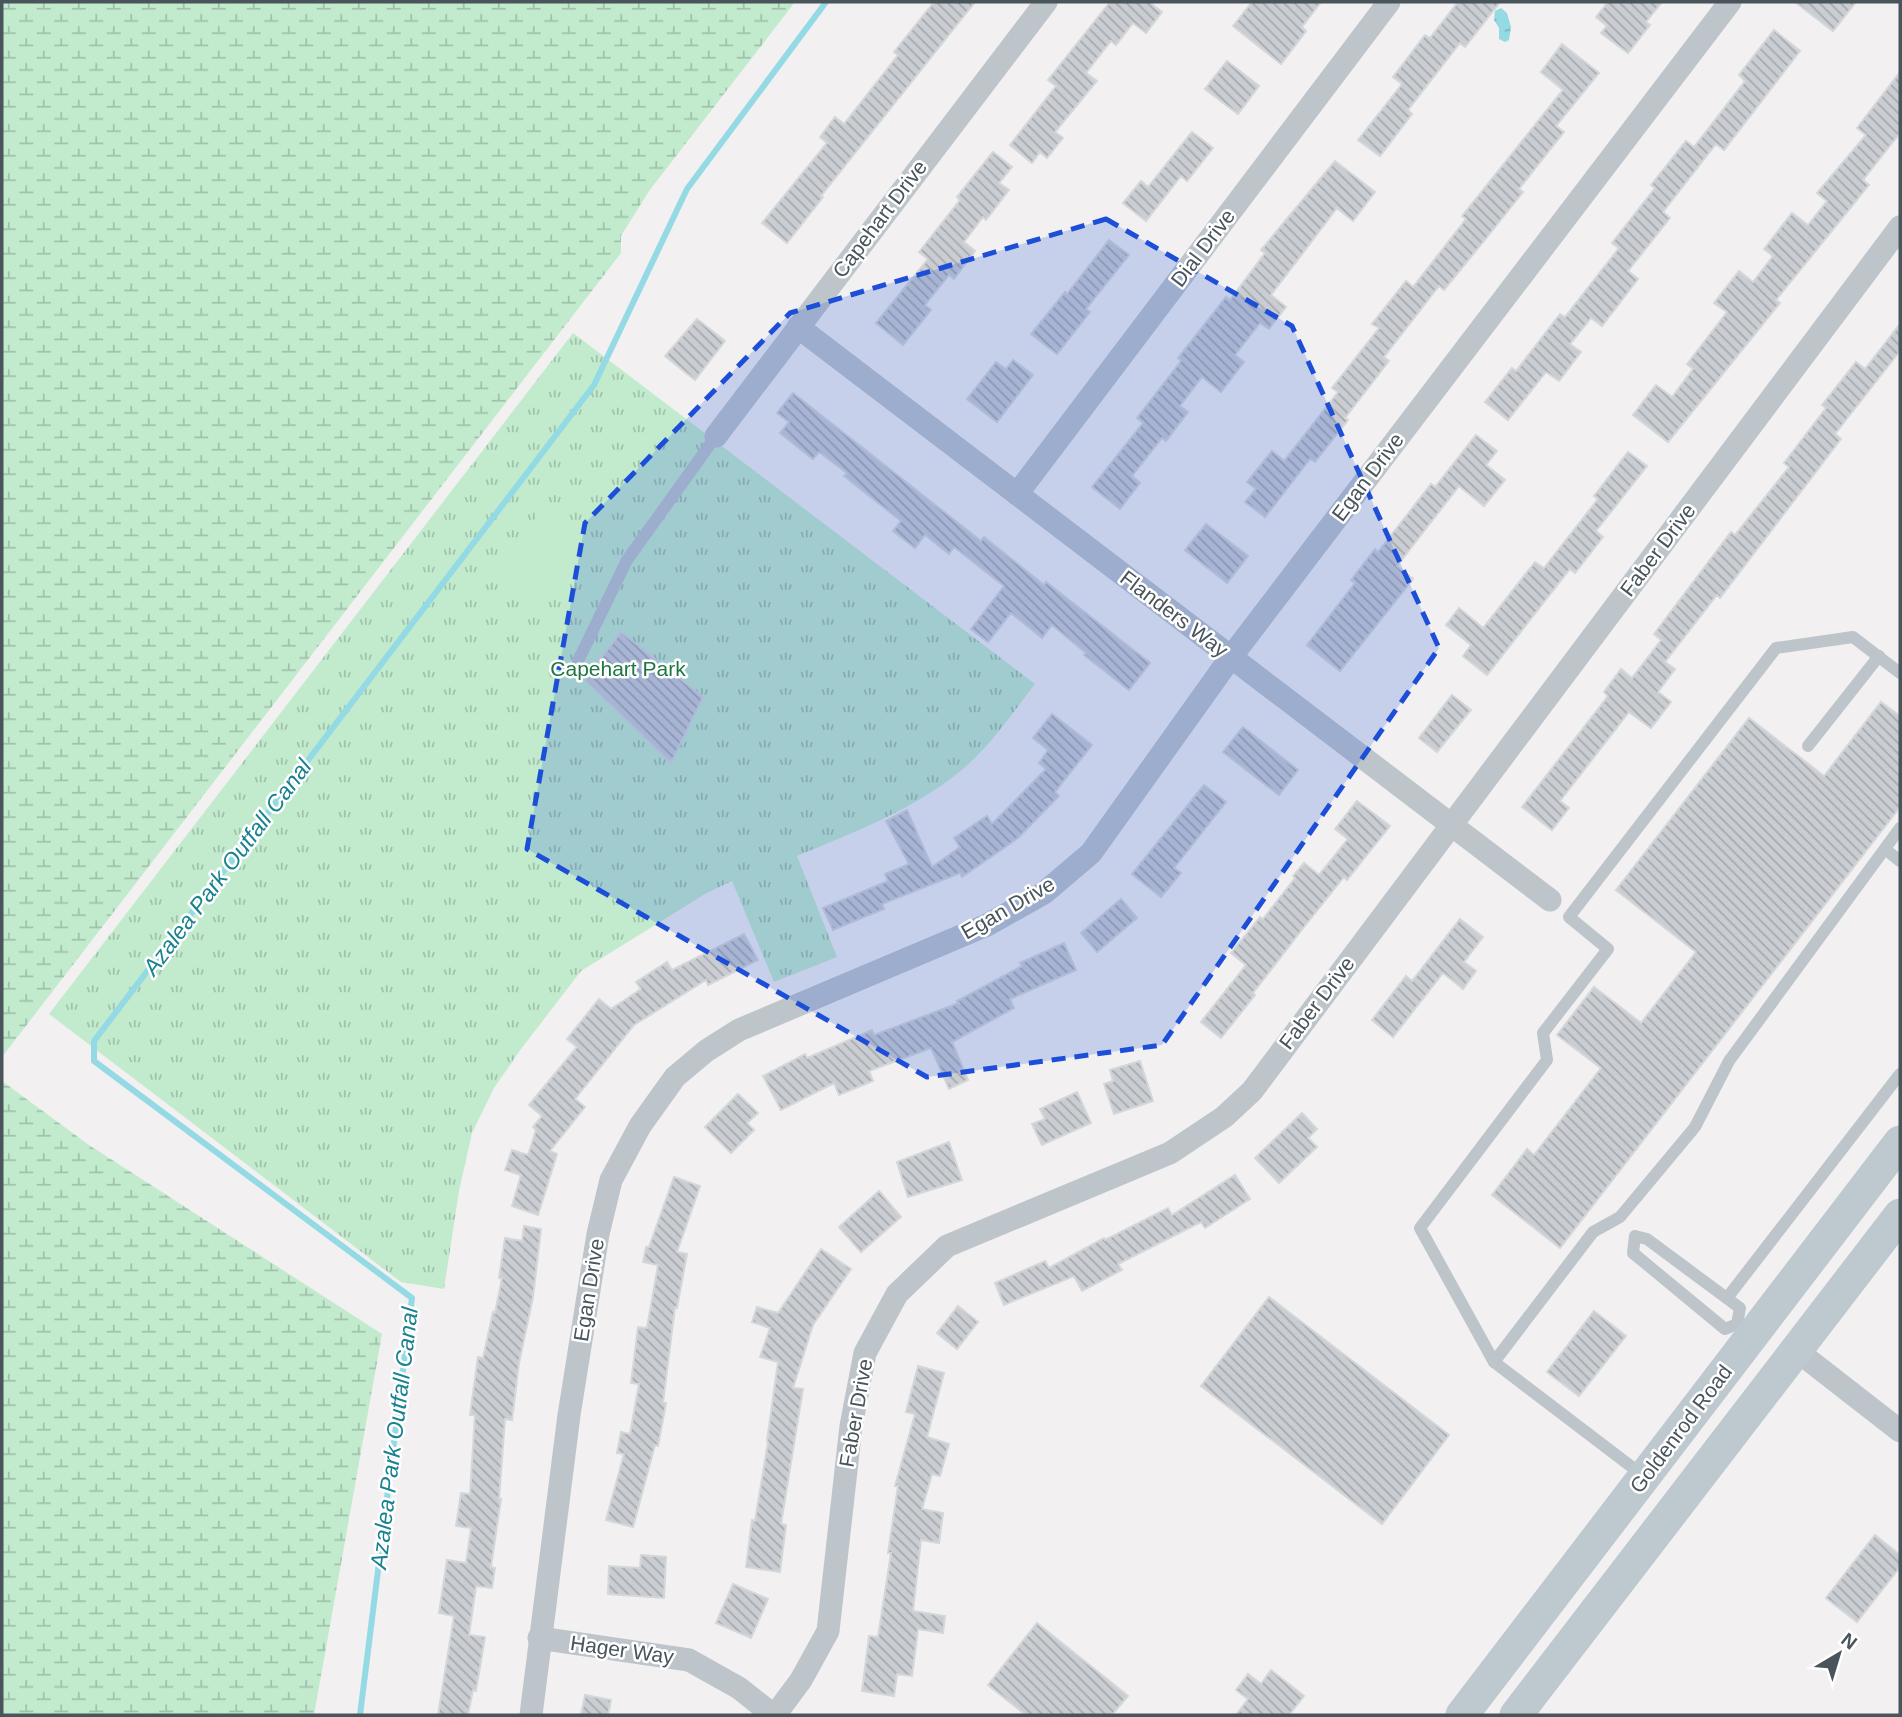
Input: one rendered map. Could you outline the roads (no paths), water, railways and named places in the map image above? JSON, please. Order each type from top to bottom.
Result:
[{"type":"main road","name":"Goldenrod Road","points":[[1462,1715],[1645,1477],[1744,1336],[1836,1227],[1900,1142]]},
{"type":"main road","name":"Goldenrod Road","points":[[1519,1714],[1900,1214]]},
{"type":"main road","points":[[1796,1350],[1797,1302],[1821,1272],[1836,1227]]},
{"type":"main road","points":[[1698,1478],[1715,1427],[1748,1383],[1753,1363],[1744,1336]]},
{"type":"street","name":"Capehart Drive","points":[[716,436],[1046,2]]},
{"type":"street","name":"Dial Drive","points":[[1017,494],[1389,2]]},
{"type":"street","name":"Egan Drive","points":[[531,1715],[569,1415],[598,1234],[611,1180],[640,1126],[675,1077],[706,1051],[739,1030],[987,925],[1044,893],[1091,853],[1231,657],[1730,2]]},
{"type":"street","name":"Faber Drive","points":[[774,1715],[800,1680],[828,1631],[852,1426],[865,1353],[897,1294],[947,1247],[1170,1153],[1224,1117],[1252,1091],[1900,227]]},
{"type":"street","name":"Flanders Way","points":[[798,327],[1550,900]]},
{"type":"street","points":[[1796,1350],[1900,1431]]},
{"type":"street","name":"Hager Way","points":[[539,1638],[689,1660],[739,1688],[774,1715]]},
{"type":"lane","points":[[578,661],[627,560],[716,436]]},
{"type":"lane","points":[[1645,1477],[1494,1362],[1420,1228],[1547,1060],[1543,1033],[1608,949],[1569,918],[1776,648],[1853,637],[1900,673]]},
{"type":"lane","points":[[1808,746],[1879,656]]},
{"type":"lane","points":[[1494,1362],[1594,1232],[1620,1217],[1695,1127],[1729,1061],[1900,828]]},
{"type":"lane","points":[[1885,849],[1900,861]]},
{"type":"lane","points":[[1703,1312],[1723,1295],[1900,1074]]},
{"type":"lane","points":[[1620,1217],[1635,1236],[1647,1239],[1740,1308],[1744,1336],[1725,1329],[1633,1253],[1635,1236]]},
{"type":"water","points":[[1501,8],[1507,13],[1511,27],[1509,40],[1505,42],[1499,39],[1499,28],[1494,20],[1495,11]]},
{"type":"waterway","name":"Azalea Park Outfall Canal","points":[[360,1715],[412,1298],[94,1061],[94,1041],[594,385],[687,189],[826,2]]},
{"type":"park label","name":"Capehart Park","points":[[618,669]]}]
